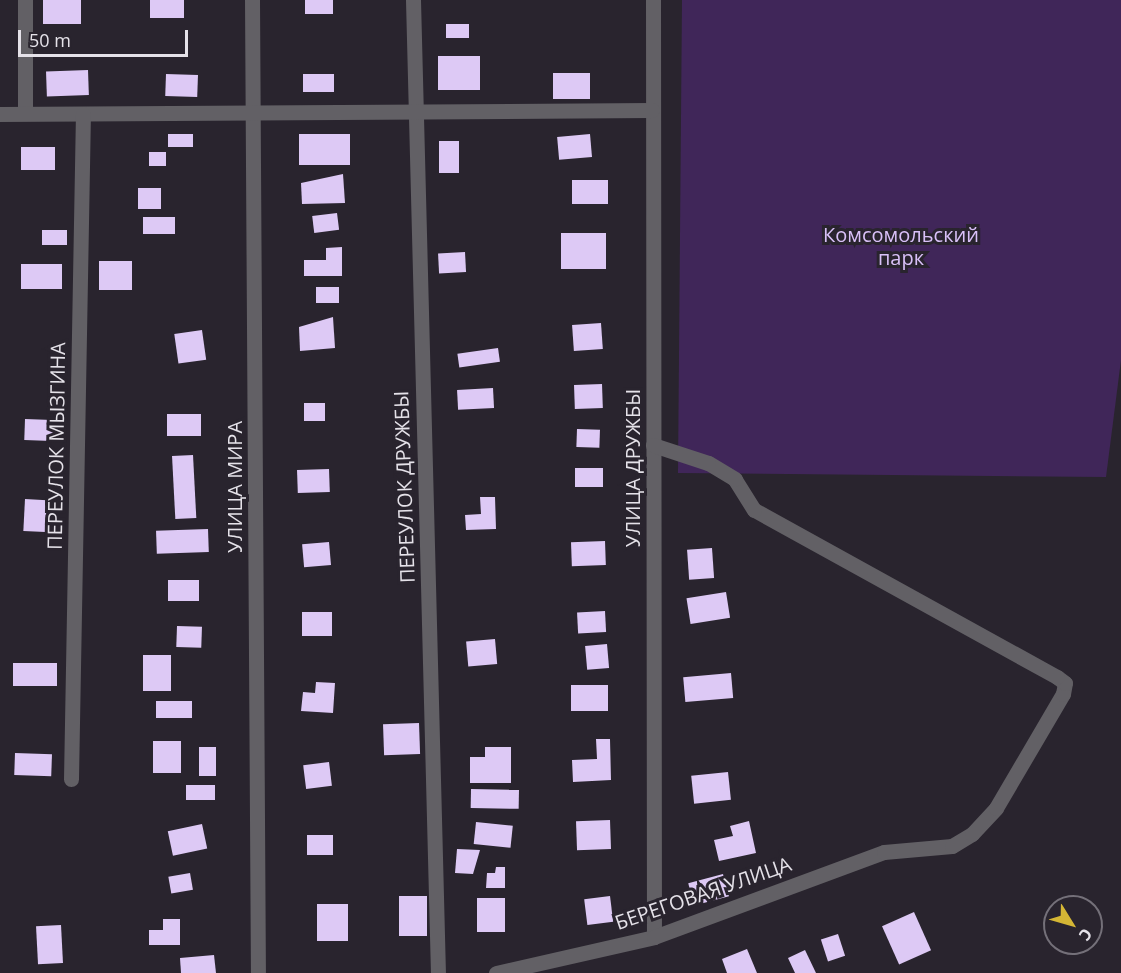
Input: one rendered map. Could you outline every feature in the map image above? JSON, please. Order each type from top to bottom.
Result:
[{"type":"street","points":[[25,0],[25,113]]},
{"type":"street","name":"УЛИЦА МИРА","points":[[252,0],[258,973]]},
{"type":"street","name":"ПЕРЕУЛОК ДРУЖБЫ","points":[[413,0],[414,114],[438,973]]},
{"type":"street","name":"УЛИЦА ДРУЖБЫ","points":[[653,0],[654,937]]},
{"type":"street","points":[[0,114],[253,111],[414,114],[652,110]]},
{"type":"street","name":"ПЕРЕУЛОК МЫЗГИНА","points":[[71,779],[83,114]]},
{"type":"street","name":"БЕРЕГОВАЯ УЛИЦА","points":[[496,973],[654,937],[884,852],[921,852],[962,840],[996,808],[1065,683],[754,510],[726,474],[653,445]]},
{"type":"green space","name":"Комсомольский парк","points":[[682,0],[1121,0],[1121,360],[1106,477],[678,473]]},
{"type":"building","points":[[43,0],[81,0],[81,24],[43,24]]},
{"type":"building","points":[[150,0],[184,0],[184,18],[150,18]]},
{"type":"building","points":[[305,0],[333,0],[333,14],[305,14]]},
{"type":"building","points":[[446,24],[469,24],[469,38],[446,38]]},
{"type":"building","points":[[438,56],[480,56],[480,90],[438,90]]},
{"type":"building","points":[[88,70],[89,95],[47,96],[46,71]]},
{"type":"building","points":[[553,73],[590,73],[590,99],[553,99]]},
{"type":"building","points":[[166,74],[198,75],[197,97],[165,96]]},
{"type":"building","points":[[303,74],[334,74],[334,92],[303,92]]},
{"type":"building","points":[[168,134],[193,134],[193,147],[168,147]]},
{"type":"building","points":[[299,134],[350,134],[350,165],[299,165]]},
{"type":"building","points":[[590,134],[592,157],[559,160],[557,137]]},
{"type":"building","points":[[439,141],[459,141],[459,173],[439,173]]},
{"type":"building","points":[[21,147],[55,147],[55,170],[21,170]]},
{"type":"building","points":[[149,152],[166,152],[166,166],[149,166]]},
{"type":"building","points":[[343,174],[345,203],[302,204],[301,183]]},
{"type":"building","points":[[572,180],[608,180],[608,204],[572,204]]},
{"type":"building","points":[[138,188],[161,188],[161,209],[138,209]]},
{"type":"building","points":[[337,213],[339,230],[314,233],[312,216]]},
{"type":"building","points":[[143,217],[175,217],[175,234],[143,234]]},
{"type":"building","points":[[42,230],[67,230],[67,245],[42,245]]},
{"type":"building","points":[[561,233],[606,233],[606,269],[561,269]]},
{"type":"building","points":[[342,247],[342,276],[304,276],[304,260],[326,260],[326,248]]},
{"type":"building","points":[[465,252],[466,272],[439,273],[438,253]]},
{"type":"building","points":[[99,261],[132,261],[132,290],[99,290]]},
{"type":"building","points":[[21,264],[62,264],[62,289],[21,289]]},
{"type":"building","points":[[316,287],[339,287],[339,303],[316,303]]},
{"type":"building","points":[[333,317],[335,348],[300,351],[299,327]]},
{"type":"building","points":[[601,323],[603,349],[574,351],[572,325]]},
{"type":"building","points":[[202,330],[206,360],[178,364],[174,334]]},
{"type":"building","points":[[498,348],[500,362],[459,368],[457,354]]},
{"type":"building","points":[[602,384],[603,408],[575,409],[574,385]]},
{"type":"building","points":[[493,388],[494,408],[458,410],[457,390]]},
{"type":"building","points":[[304,403],[325,403],[325,421],[304,421]]},
{"type":"building","points":[[167,414],[201,414],[201,436],[167,436]]},
{"type":"building","points":[[25,419],[59,420],[58,441],[24,440]]},
{"type":"building","points":[[577,429],[600,430],[599,448],[576,447]]},
{"type":"building","points":[[193,455],[196,518],[175,519],[172,456]]},
{"type":"building","points":[[575,468],[603,468],[603,487],[575,487]]},
{"type":"building","points":[[329,469],[330,492],[298,493],[297,470]]},
{"type":"building","points":[[480,497],[495,497],[496,529],[466,530],[465,515],[481,514]]},
{"type":"building","points":[[25,499],[47,500],[45,532],[23,531]]},
{"type":"building","points":[[208,529],[209,552],[157,554],[156,531]]},
{"type":"building","points":[[605,541],[606,565],[572,566],[571,542]]},
{"type":"building","points":[[329,542],[331,565],[304,567],[302,544]]},
{"type":"building","points":[[712,548],[714,578],[689,580],[687,550]]},
{"type":"building","points":[[168,580],[199,580],[199,601],[168,601]]},
{"type":"building","points":[[726,592],[730,618],[691,624],[686,598]]},
{"type":"building","points":[[605,611],[606,632],[578,633],[577,612]]},
{"type":"building","points":[[302,612],[332,612],[332,636],[302,636]]},
{"type":"building","points":[[177,626],[202,627],[201,648],[176,647]]},
{"type":"building","points":[[495,639],[497,664],[468,666],[466,642]]},
{"type":"building","points":[[607,644],[609,668],[587,670],[585,646]]},
{"type":"building","points":[[143,655],[171,655],[171,691],[143,691]]},
{"type":"building","points":[[13,663],[57,663],[57,686],[13,686]]},
{"type":"building","points":[[731,673],[733,698],[685,702],[683,677]]},
{"type":"building","points":[[316,682],[335,683],[333,713],[301,711],[303,692],[315,693]]},
{"type":"building","points":[[571,685],[608,685],[608,711],[571,711]]},
{"type":"building","points":[[156,701],[192,701],[192,718],[156,718]]},
{"type":"building","points":[[419,723],[420,754],[384,755],[383,724]]},
{"type":"building","points":[[596,739],[610,739],[611,780],[573,782],[572,760],[597,759]]},
{"type":"building","points":[[153,741],[181,741],[181,773],[153,773]]},
{"type":"building","points":[[199,747],[216,747],[216,776],[199,776]]},
{"type":"building","points":[[485,747],[511,747],[511,783],[470,783],[470,757],[485,757]]},
{"type":"building","points":[[15,753],[52,754],[51,776],[14,775]]},
{"type":"building","points":[[329,762],[332,786],[306,789],[303,765]]},
{"type":"building","points":[[728,772],[731,800],[694,804],[691,776]]},
{"type":"building","points":[[186,785],[215,785],[215,800],[186,800]]},
{"type":"building","points":[[471,789],[519,790],[519,809],[471,808]]},
{"type":"building","points":[[610,820],[611,849],[577,850],[576,821]]},
{"type":"building","points":[[749,821],[756,853],[719,861],[714,840],[733,836],[730,826]]},
{"type":"building","points":[[476,822],[513,826],[510,848],[474,844]]},
{"type":"building","points":[[202,824],[207,848],[173,856],[168,831]]},
{"type":"building","points":[[307,835],[333,835],[333,855],[307,855]]},
{"type":"building","points":[[457,849],[480,850],[473,874],[455,873]]},
{"type":"building","points":[[496,867],[505,867],[505,888],[486,888],[487,873],[495,873]]},
{"type":"building","points":[[190,873],[193,890],[171,894],[168,877]]},
{"type":"building","points":[[723,874],[729,896],[694,906],[688,883]]},
{"type":"building","points":[[399,896],[427,896],[427,936],[399,936]]},
{"type":"building","points":[[610,896],[613,922],[587,925],[584,899]]},
{"type":"building","points":[[477,898],[505,898],[505,932],[477,932]]},
{"type":"building","points":[[317,904],[348,904],[348,941],[317,941]]},
{"type":"building","points":[[914,912],[931,950],[899,965],[882,926]]},
{"type":"building","points":[[163,919],[180,919],[180,945],[149,945],[149,930],[163,930]]},
{"type":"building","points":[[61,925],[63,963],[38,964],[36,926]]},
{"type":"building","points":[[838,934],[845,956],[828,961],[821,940]]},
{"type":"building","points":[[747,949],[757,973],[727,973],[722,959]]},
{"type":"building","points":[[805,950],[816,973],[795,973],[788,958]]},
{"type":"building","points":[[214,955],[216,973],[181,973],[180,958]]}]
